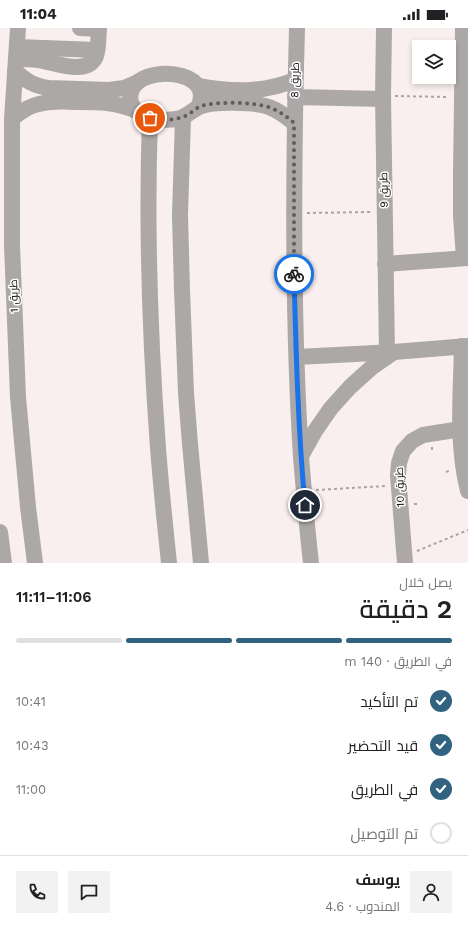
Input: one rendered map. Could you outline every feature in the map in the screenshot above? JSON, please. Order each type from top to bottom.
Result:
[{"type":"street","name":"طريق 1","points":[[18,28],[12,119],[12,245],[16,350],[23,452],[35,563]]},
{"type":"street","points":[[80,28],[99,28],[96,57],[90,63],[83,67],[60,66],[37,60],[16,59],[22,78],[40,87],[116,89],[131,85],[154,75],[171,74],[188,78],[199,86],[202,97],[198,108]]},
{"type":"street","name":"طريق 8","points":[[296,28],[294,213],[297,357],[301,456],[311,563]]},
{"type":"street","name":"طريق 9","points":[[384,28],[384,212],[385,264],[390,352]]},
{"type":"street","points":[[385,264],[466,258],[462,216],[465,118],[462,97],[465,39]]},
{"type":"street","points":[[199,86],[220,89],[258,90],[273,88],[295,80]]},
{"type":"street","points":[[138,82],[131,91],[130,96],[134,107],[144,115],[149,218],[150,302],[158,449],[169,563]]},
{"type":"street","points":[[295,97],[383,97]]},
{"type":"street","points":[[12,119],[28,108],[48,102],[102,102],[120,105],[157,120],[170,120],[183,117],[198,108],[211,104],[225,103],[259,104],[267,106],[282,113],[294,123]]},
{"type":"street","points":[[183,117],[180,208],[186,393],[201,563]]},
{"type":"street","points":[[297,357],[465,346],[461,429],[463,461],[468,491]]},
{"type":"street","points":[[301,456],[315,431],[331,408],[360,377],[390,352]]},
{"type":"street","name":"طريق 10","points":[[405,560],[399,485],[399,463],[403,451],[412,441],[423,435],[461,429]]},
{"type":"street","points":[[0,532],[4,563]]},
{"type":"path","points":[[383,97],[462,97]]},
{"type":"path","points":[[294,213],[384,212]]},
{"type":"path","points":[[304,491],[399,485]]},
{"type":"path","points":[[405,560],[468,530]]},
{"type":"way so far","points":[[150,118],[157,120],[176,119],[183,117],[198,108],[211,104],[259,104],[282,113],[294,123],[294,274]]},
{"type":"route","points":[[294,274],[301,456],[305,505]]}]
